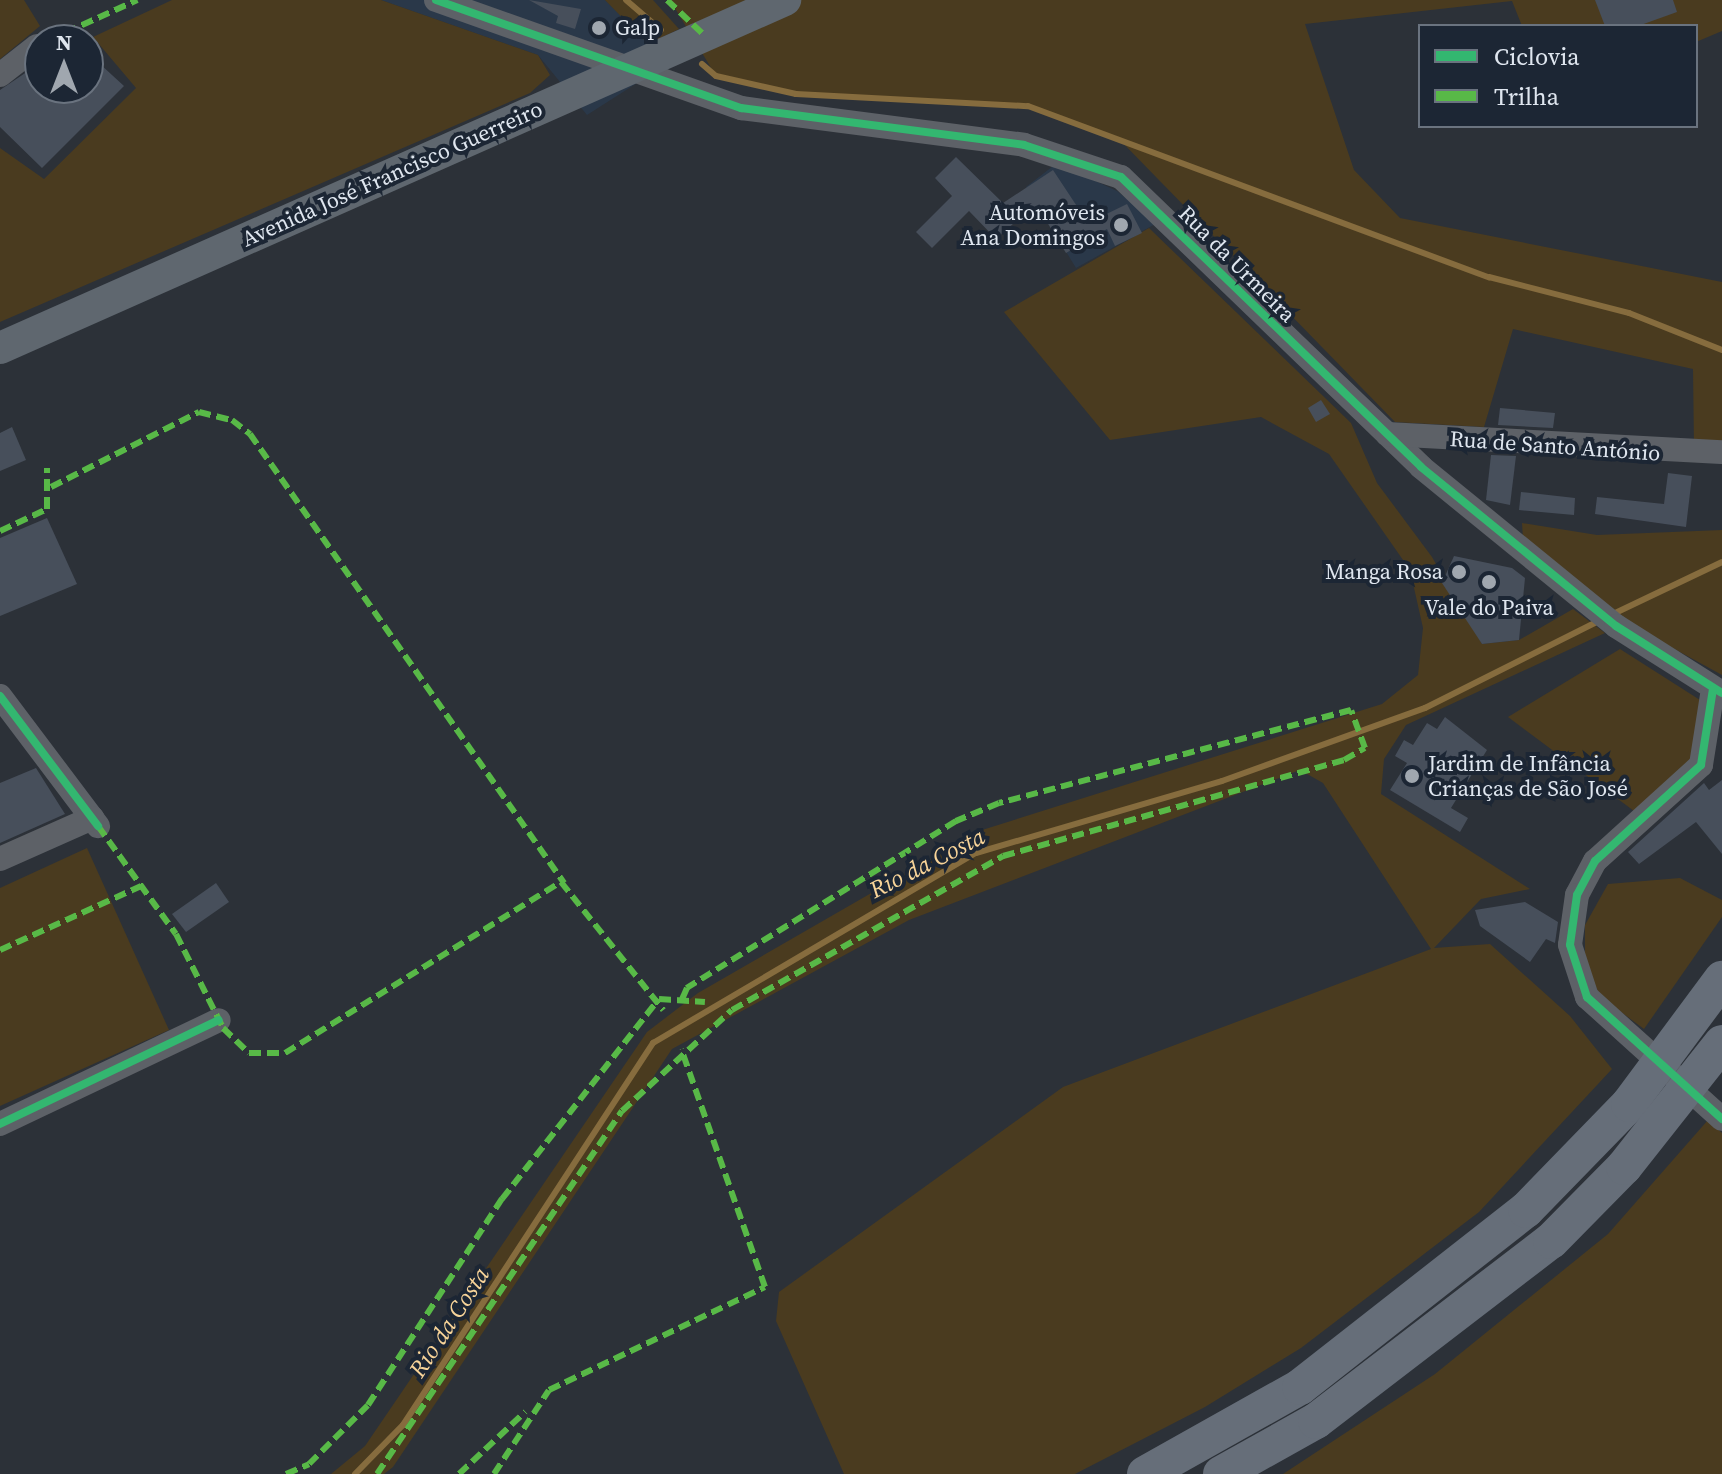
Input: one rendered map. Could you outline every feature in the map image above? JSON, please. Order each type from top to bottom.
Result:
[{"type":"highway","points":[[1145,1474],[1300,1387],[1407,1309],[1526,1210],[1593,1141],[1722,979]]},
{"type":"highway","points":[[1221,1474],[1316,1421],[1446,1327],[1551,1241],[1624,1167],[1722,1043]]},
{"type":"main road","name":"Avenida José Francisco Guerreiro","points":[[0,348],[785,0]]},
{"type":"street","name":"Rua da Urmeira","points":[[436,0],[741,108],[1024,145],[1121,177],[1387,434],[1586,604],[1717,691]]},
{"type":"street","points":[[0,75],[24,56]]},
{"type":"street","name":"Rua de Santo António","points":[[1387,434],[1722,452]]},
{"type":"street","points":[[1717,691],[1701,765],[1595,861],[1577,895],[1570,945],[1587,997],[1722,1119]]},
{"type":"street","points":[[0,696],[95,822],[0,859]]},
{"type":"street","points":[[0,1124],[219,1020]]},
{"type":"shaded area","points":[[0,0],[24,0],[39,24],[24,24],[24,39],[0,59]]},
{"type":"shaded area","points":[[172,0],[381,0],[538,55],[550,75],[530,93],[0,322],[0,148],[44,179],[136,88],[104,50],[104,32]]},
{"type":"shaded area","points":[[381,0],[605,0],[670,62],[587,115],[538,55]]},
{"type":"shaded area","points":[[605,0],[653,0],[679,29],[648,44]]},
{"type":"shaded area","points":[[670,0],[1722,0],[1722,31],[1698,41],[1698,24],[1521,24],[1512,1],[1305,24],[1354,170],[1400,218],[1722,282],[1722,444],[1694,448],[1693,369],[1513,329],[1484,427],[1395,422],[1116,136],[1028,106],[796,94],[716,76]]},
{"type":"shaded area","points":[[1057,163],[1117,191],[1157,223],[1076,268],[1043,214],[1026,223],[1018,210],[1033,201],[1026,187]]},
{"type":"shaded area","points":[[1149,228],[1351,423],[1377,483],[1432,557],[1482,644],[1519,640],[1573,609],[1605,633],[1406,725],[1384,759],[1381,794],[1530,889],[1481,899],[1434,948],[1490,944],[1570,1016],[1612,1069],[1479,1212],[1301,1348],[1205,1407],[1075,1474],[844,1474],[776,1321],[779,1292],[1063,1087],[1431,949],[1323,783],[1300,770],[909,920],[672,1049],[393,1467],[384,1474],[331,1474],[365,1446],[647,1032],[698,993],[979,831],[1382,704],[1418,675],[1423,628],[1410,570],[1329,454],[1261,417],[1110,440],[1004,312]]},
{"type":"shaded area","points":[[1522,523],[1597,535],[1722,530],[1722,675],[1638,629],[1523,539]]},
{"type":"shaded area","points":[[1620,649],[1700,700],[1692,758],[1634,811],[1508,717]]},
{"type":"shaded area","points":[[87,848],[169,1030],[0,1106],[0,888]]},
{"type":"shaded area","points":[[1680,878],[1722,900],[1722,917],[1644,1029],[1602,998],[1585,968],[1585,925],[1608,884]]},
{"type":"shaded area","points":[[1708,1120],[1722,1133],[1722,1474],[1283,1474],[1435,1374],[1608,1234]]},
{"type":"building","points":[[529,0],[581,9],[575,29],[556,23],[558,16]]},
{"type":"building","points":[[1595,0],[1673,0],[1677,12],[1644,24],[1604,24]]},
{"type":"building","points":[[104,68],[124,86],[42,168],[0,127],[0,90],[24,74],[24,104],[104,104]]},
{"type":"building","points":[[956,157],[1003,203],[1053,170],[1088,223],[1127,204],[1142,233],[1115,246],[1107,229],[1066,253],[1042,214],[1026,223],[1022,216],[996,239],[969,211],[932,248],[916,232],[952,196],[935,178]]},
{"type":"building","points":[[1321,400],[1330,414],[1316,422],[1308,408]]},
{"type":"building","points":[[1500,408],[1555,413],[1553,428],[1498,425]]},
{"type":"building","points":[[12,427],[26,460],[0,471],[0,433]]},
{"type":"building","points":[[1491,455],[1516,456],[1510,505],[1486,500]]},
{"type":"building","points":[[1668,473],[1692,476],[1686,527],[1595,514],[1597,497],[1664,504]]},
{"type":"building","points":[[1521,492],[1575,498],[1574,515],[1519,510]]},
{"type":"building","points":[[47,518],[77,584],[0,616],[0,538]]},
{"type":"building","points":[[1454,556],[1512,568],[1525,578],[1519,640],[1482,644],[1442,583]]},
{"type":"building","name":"Jardim de Infância Crianças de São José","points":[[1445,717],[1487,750],[1451,808],[1468,818],[1460,832],[1390,790],[1407,763],[1395,756],[1404,740],[1413,745],[1427,723],[1437,729]]},
{"type":"building","points":[[36,768],[65,814],[0,843],[0,783]]},
{"type":"building","points":[[1722,780],[1722,854],[1696,822],[1639,864],[1628,852],[1704,783],[1709,790]]},
{"type":"building","points":[[216,883],[229,902],[186,932],[172,914]]},
{"type":"building","points":[[1525,902],[1558,922],[1555,943],[1546,939],[1530,962],[1480,926],[1475,910]]},
{"type":"waterway","points":[[626,0],[661,30]]},
{"type":"waterway","points":[[702,64],[716,76],[796,94],[1028,106],[1489,277],[1629,313],[1722,350]]},
{"type":"waterway","name":"Rio da Costa","points":[[1611,615],[1722,562]]},
{"type":"waterway","name":"Rio da Costa","points":[[355,1474],[403,1425],[653,1043],[976,853],[1222,781],[1425,708],[1601,620]]},
{"type":"marked path","points":[[84,24],[137,0]]},
{"type":"marked path","points":[[667,0],[704,35]]},
{"type":"marked path","points":[[51,487],[199,412],[232,420],[250,434],[564,883]]},
{"type":"marked path","points":[[0,531],[47,509],[47,468]]},
{"type":"marked path","points":[[377,1474],[622,1111],[732,1010],[1003,856],[1344,760],[1365,748],[1351,710],[999,803],[956,821],[687,988],[682,999]]},
{"type":"marked path","points":[[98,826],[176,934],[223,1028],[249,1053],[285,1053],[561,882],[663,1010]]},
{"type":"marked path","points":[[0,950],[141,886]]},
{"type":"marked path","points":[[286,1474],[309,1464],[368,1405],[502,1199],[659,999],[705,1002]]},
{"type":"marked path","points":[[494,1474],[549,1390],[765,1287],[681,1049]]},
{"type":"marked path","points":[[459,1474],[525,1412]]},
{"type":"cycle path","points":[[436,0],[741,108],[1024,145],[1121,177],[1421,467],[1616,626],[1722,693]]},
{"type":"cycle path","points":[[1713,689],[1701,765],[1595,861],[1577,895],[1570,945],[1587,997],[1722,1119]]},
{"type":"cycle path","points":[[0,696],[98,826]]},
{"type":"cycle path","points":[[0,1124],[219,1020]]},
{"type":"place","name":"Galp","points":[[599,28]]},
{"type":"place","name":"Automóveis Ana Domingos","points":[[1121,225]]},
{"type":"place","name":"Manga Rosa","points":[[1459,572]]},
{"type":"place","name":"Vale do Paiva","points":[[1489,582]]},
{"type":"place","name":"Jardim de Infância Crianças de São José","points":[[1412,776]]}]
